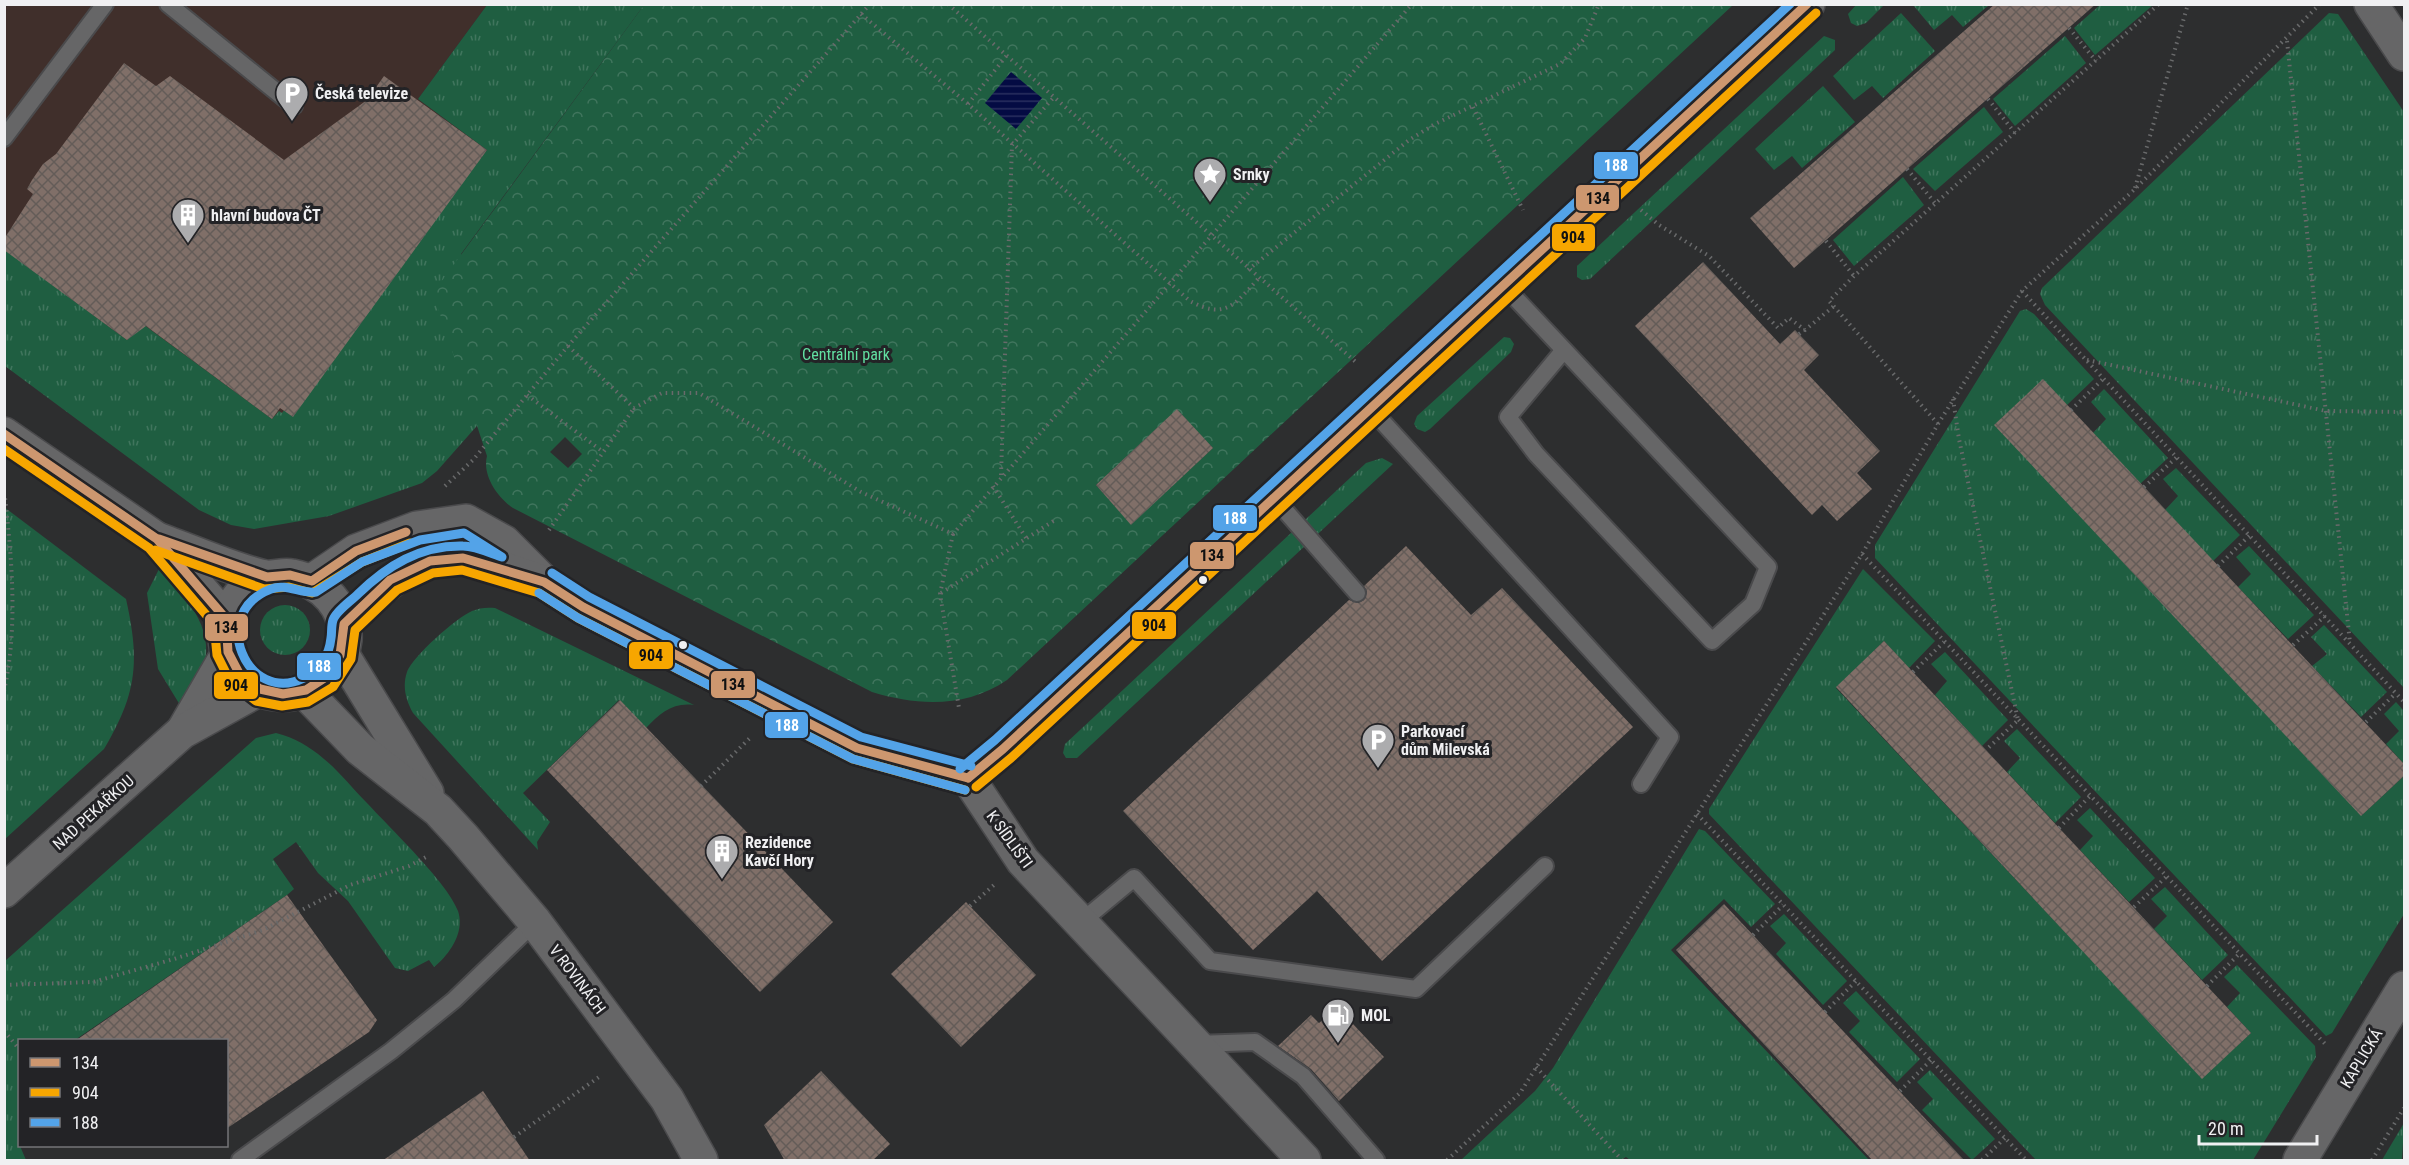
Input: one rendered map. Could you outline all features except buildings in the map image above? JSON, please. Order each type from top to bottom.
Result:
[{"type":"street","points":[[312,581],[356,551],[417,528],[466,521],[504,542],[544,582],[583,607],[857,748],[968,778],[1004,749],[1808,4]]},
{"type":"street","points":[[2371,4],[2404,54]]},
{"type":"street","points":[[4,434],[157,539],[226,619]]},
{"type":"street","points":[[157,539],[267,577],[290,575],[312,581],[327,592],[338,607],[343,639]]},
{"type":"street","points":[[267,577],[241,593],[226,619],[224,638],[227,655],[239,676],[258,690],[281,696],[305,692],[328,677],[343,639],[390,580],[430,561],[463,558],[544,582]]},
{"type":"street","name":"V ROVINÁCH","points":[[343,639],[438,810]]},
{"type":"street","name":"NAD PEKAŘKOU","points":[[182,732],[227,655]]},
{"type":"street","name":"NAD PEKAŘKOU","points":[[4,891],[182,732],[258,690]]},
{"type":"street","name":"V ROVINÁCH","points":[[305,692],[360,749],[438,810],[535,922],[668,1099],[701,1161]]},
{"type":"street","name":"K SÍDLIŠTI","points":[[968,778],[1023,861],[1304,1161]]},
{"type":"street","name":"KAPLICKÁ","points":[[2300,1161],[2404,988]]},
{"type":"lane","points":[[4,138],[105,4]]},
{"type":"lane","points":[[168,4],[294,106]]},
{"type":"lane","points":[[1504,286],[1768,567],[1753,604],[1712,641],[1536,454],[1508,417],[1564,350]]},
{"type":"lane","points":[[1370,408],[1670,737],[1641,784]]},
{"type":"lane","points":[[1275,499],[1357,592]]},
{"type":"lane","points":[[1081,922],[1134,878],[1210,961],[1416,989],[1545,866]]},
{"type":"lane","points":[[240,1161],[391,1051],[454,1000],[535,922]]},
{"type":"lane","points":[[1193,1044],[1255,1042],[1303,1076],[1376,1161]]},
{"type":"path","points":[[443,488],[473,460],[568,346],[870,4]]},
{"type":"path","points":[[948,4],[1258,279],[1358,364]]},
{"type":"path","points":[[959,708],[940,594],[953,534],[1412,4]]},
{"type":"path","points":[[1248,270],[1409,140],[1435,124],[1560,64],[1585,38],[1599,4]]},
{"type":"path","points":[[1938,424],[1829,301],[1935,203],[2159,4]]},
{"type":"path","points":[[2135,189],[2188,4]]},
{"type":"path","points":[[1448,1161],[1520,1093],[1862,554],[1953,399],[2022,291],[2135,189],[2287,40],[2320,4]]},
{"type":"path","points":[[861,14],[968,104],[1170,284],[1198,306],[1207,310],[1220,311],[1237,301],[1258,279]]},
{"type":"path","points":[[2069,28],[2096,61]]},
{"type":"path","points":[[2287,40],[2350,643]]},
{"type":"path","points":[[968,104],[1007,55]]},
{"type":"path","points":[[1001,476],[1012,145],[1054,97]]},
{"type":"path","points":[[1988,99],[2015,133]]},
{"type":"path","points":[[1473,107],[1523,210]]},
{"type":"path","points":[[1907,170],[1935,203]]},
{"type":"path","points":[[1613,186],[1659,225],[1709,256],[1778,327],[1789,318],[1805,330]]},
{"type":"path","points":[[1826,241],[1854,276]]},
{"type":"path","points":[[2022,291],[2404,702]]},
{"type":"path","points":[[1799,334],[1834,306]]},
{"type":"path","points":[[568,346],[634,408]]},
{"type":"path","points":[[2086,360],[2326,411],[2404,412]]},
{"type":"path","points":[[2071,410],[2103,378]]},
{"type":"path","points":[[549,530],[634,408],[662,393],[699,393],[861,492],[953,534]]},
{"type":"path","points":[[527,395],[602,451]]},
{"type":"path","points":[[1953,399],[1959,439],[2018,720]]},
{"type":"path","points":[[2144,487],[2177,457]]},
{"type":"path","points":[[993,486],[1026,538]]},
{"type":"path","points":[[4,691],[9,672],[13,608],[11,550],[5,497]]},
{"type":"path","points":[[940,594],[1055,520]]},
{"type":"path","points":[[2218,566],[2250,535]]},
{"type":"path","points":[[1862,554],[2331,1050]]},
{"type":"path","points":[[2293,645],[2325,616]]},
{"type":"path","points":[[1914,672],[1944,642]]},
{"type":"path","points":[[2366,722],[2397,693]]},
{"type":"path","points":[[1986,750],[2018,720]]},
{"type":"path","points":[[701,786],[753,735]]},
{"type":"path","points":[[2060,828],[2090,796]]},
{"type":"path","points":[[1697,814],[2026,1161]]},
{"type":"path","points":[[4,985],[93,982],[174,959],[263,930],[350,885],[409,866],[426,857]]},
{"type":"path","points":[[2133,907],[2166,877]]},
{"type":"path","points":[[970,906],[1002,879]]},
{"type":"path","points":[[1753,935],[1783,905]]},
{"type":"path","points":[[2207,986],[2239,954]]},
{"type":"path","points":[[1826,1012],[1856,981]]},
{"type":"path","points":[[4,1030],[18,1048]]},
{"type":"path","points":[[1900,1091],[1931,1060]]},
{"type":"path","points":[[1536,1067],[1622,1161]]},
{"type":"path","points":[[514,1137],[599,1077]]},
{"type":"path","points":[[2372,1161],[2404,1108]]},
{"type":"path","points":[[1982,1161],[2006,1138]]},
{"type":"shaded area","points":[[4,5],[487,5],[418,99],[487,150],[293,417],[254,456],[5,296]]},
{"type":"shaded area","points":[[1011,72],[1042,98],[1016,129],[985,103]]},
{"type":"green space","points":[[1857,4],[1884,5],[1866,23],[1857,26],[1851,23],[1848,14]]},
{"type":"green space","points":[[2101,4],[2153,5],[2095,55],[2074,28]]},
{"type":"green space","points":[[487,5],[644,5],[461,254],[521,376],[437,471],[422,483],[329,516],[254,529],[231,525],[199,510],[5,366],[5,250],[127,340],[140,322],[272,419],[279,411],[282,413],[487,150],[418,99]]},
{"type":"green space","name":"Centrální park","points":[[644,5],[1733,5],[1007,680],[975,696],[958,700],[924,702],[872,692],[513,508],[496,492],[489,478],[487,456],[433,293]],"holes":[[[1177,410],[1213,448],[1131,524],[1096,485]],[[565,437],[582,454],[568,468],[550,452]]]},
{"type":"green space","points":[[1913,5],[1989,5],[1963,27],[1952,15],[1934,30]]},
{"type":"green space","points":[[1901,13],[1935,51],[1883,98],[1872,86],[1854,100],[1833,76]]},
{"type":"green space","points":[[2329,13],[2338,14],[2404,112],[2404,688],[2045,305],[2040,294],[2042,288]]},
{"type":"green space","points":[[1824,36],[1835,40],[1835,50],[1590,279],[1582,280],[1577,277],[1577,266]]},
{"type":"green space","points":[[2065,36],[2086,63],[2015,126],[1993,99]]},
{"type":"green space","points":[[1823,86],[1855,122],[1802,168],[1792,156],[1774,170],[1755,149]]},
{"type":"green space","points":[[1984,107],[2003,132],[1935,191],[1913,169]]},
{"type":"green space","points":[[1903,177],[1924,205],[1854,266],[1833,240]]},
{"type":"green space","points":[[2026,309],[2034,314],[2094,379],[2067,405],[2043,380],[2000,420],[2362,815],[2404,776],[2404,914],[2332,1033],[2326,1036],[1875,558],[1875,545],[2020,311]]},
{"type":"green space","points":[[1504,337],[1510,338],[1514,344],[1511,352],[1430,429],[1425,432],[1417,429],[1414,424],[1417,416]]},
{"type":"green space","points":[[2104,389],[2168,458],[2140,484],[2093,433],[2106,419],[2091,402]]},
{"type":"green space","points":[[1382,458],[1393,464],[1077,758],[1066,758],[1063,753],[1065,744],[1366,463]]},
{"type":"green space","points":[[2176,468],[2240,535],[2213,561],[2165,510],[2178,496],[2163,479]]},
{"type":"green space","points":[[4,507],[126,599],[134,659],[129,694],[104,749],[5,839]]},
{"type":"green space","points":[[2249,546],[2314,615],[2288,639],[2238,587],[2251,574],[2236,557]]},
{"type":"green space","points":[[159,569],[195,612],[205,638],[204,666],[180,705],[158,669],[147,593]]},
{"type":"green space","points":[[1863,569],[1935,641],[1909,668],[1884,641],[1836,688],[2202,1078],[2251,1033],[2227,1007],[2240,993],[2224,977],[2237,965],[2315,1046],[2316,1057],[2253,1160],[2036,1160],[1709,814],[1709,809]]},
{"type":"green space","points":[[285,605],[303,612],[310,630],[303,648],[285,655],[267,648],[260,630],[267,612]]},
{"type":"green space","points":[[495,608],[694,705],[673,707],[646,728],[619,700],[523,793],[550,822],[537,842],[538,850],[413,713],[406,693],[407,672],[417,657],[436,638],[472,611]]},
{"type":"green space","points":[[2324,625],[2387,692],[2361,717],[2312,666],[2327,654],[2311,637]]},
{"type":"green space","points":[[1945,652],[2008,720],[1982,746],[1935,695],[1947,681],[1931,664]]},
{"type":"green space","points":[[2396,702],[2404,711],[2404,764],[2386,744],[2399,731],[2384,714]]},
{"type":"green space","points":[[2017,729],[2081,797],[2055,823],[2007,772],[2020,758],[2004,741]]},
{"type":"green space","points":[[276,733],[289,737],[313,750],[340,774],[416,855],[452,899],[460,919],[455,942],[434,967],[429,960],[408,971],[395,968],[348,901],[318,873],[296,842],[273,859],[294,889],[287,895],[76,1039],[18,1039],[18,1147],[20,1147],[26,1160],[5,1160],[5,961],[256,738]]},
{"type":"green space","points":[[2090,808],[2155,878],[2129,902],[2080,850],[2093,836],[2077,820]]},
{"type":"green space","points":[[1699,829],[1705,831],[1775,904],[1751,927],[1724,899],[1671,950],[1869,1160],[1630,1160],[1626,1157],[1621,1160],[1461,1160],[1535,1091],[1553,1068]]},
{"type":"green space","points":[[2165,887],[2228,955],[2202,980],[2154,929],[2167,916],[2151,899]]},
{"type":"green space","points":[[1784,914],[1847,981],[1823,1005],[1776,954],[1786,943],[1770,926]]},
{"type":"green space","points":[[1856,991],[1920,1059],[1897,1082],[1849,1032],[1860,1021],[1843,1003]]},
{"type":"green space","points":[[1930,1070],[1995,1139],[1972,1160],[1922,1110],[1933,1099],[1917,1082]]},
{"type":"green space","points":[[2404,1123],[2402,1160],[2382,1160]]},
{"type":"transit line","name":"188","points":[[960,769],[995,740],[1790,4]]},
{"type":"transit line","name":"134","points":[[968,778],[1003,749],[1807,4]]},
{"type":"transit line","name":"904","points":[[976,787],[1011,758],[1816,13]]},
{"type":"transit line","name":"134","points":[[4,434],[157,539],[226,619],[228,652],[240,675],[260,689],[283,694],[306,690],[326,677],[340,655],[344,624],[390,580],[430,561],[463,558],[544,582],[583,607],[857,748],[968,778]]},
{"type":"transit line","name":"904","points":[[4,449],[149,548],[214,624],[217,655],[230,681],[256,701],[282,706],[308,702],[333,687],[351,659],[355,630],[397,590],[433,573],[462,570],[539,593],[578,618],[853,759],[965,790]]},
{"type":"transit line","name":"134","points":[[159,539],[267,577],[290,575],[312,581],[356,551],[406,532]]},
{"type":"transit line","name":"188","points":[[464,533],[502,557],[472,547],[447,547],[419,553],[393,566],[337,613],[332,622],[330,645],[326,656],[319,667],[304,678],[284,683],[266,679],[252,668],[242,653],[238,635],[241,617],[252,601],[271,589],[282,587],[316,592],[362,562],[420,540],[464,533]]},
{"type":"transit line","name":"904","points":[[155,550],[264,589],[289,587],[312,593],[362,562],[410,543]]},
{"type":"transit line","name":"188","points":[[552,573],[589,597],[861,737],[971,766]]},
{"type":"transit line","name":"188","points":[[539,593],[578,618],[853,759],[965,790]]},
{"type":"place","name":"Česká televize","points":[[292,122]]},
{"type":"place","name":"Srnky","points":[[1210,203]]},
{"type":"place","name":"hlavní budova ČT","points":[[188,244]]},
{"type":"place","name":"Parkovací dům Milevská","points":[[1378,769]]},
{"type":"place","name":"Rezidence Kavčí Hory","points":[[722,880]]},
{"type":"place","name":"MOL","points":[[1338,1044]]}]
